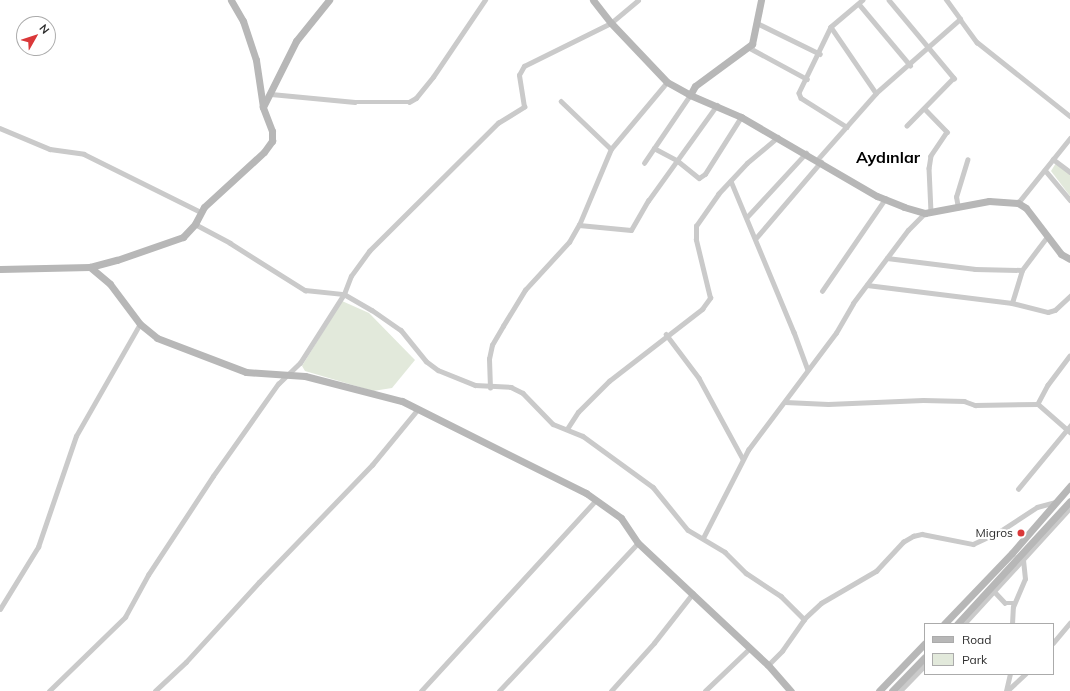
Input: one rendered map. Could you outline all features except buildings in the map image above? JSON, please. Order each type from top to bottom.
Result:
[{"type":"street","points":[[0,269],[90,267],[117,260],[183,237],[195,224],[201,212],[223,188],[264,152],[272,141],[272,131],[263,108],[256,60],[242,21],[231,0]]},
{"type":"street","points":[[263,108],[296,41],[329,0]]},
{"type":"street","points":[[271,94],[355,102],[409,102],[416,98],[433,77],[485,0]]},
{"type":"street","points":[[593,0],[611,23],[667,82],[690,95],[717,105],[778,136],[885,199],[928,213],[989,201],[1018,203],[1026,208],[1061,254],[1070,259]]},
{"type":"street","points":[[49,691],[125,617],[148,576],[213,476],[278,384],[300,363],[344,294],[351,276],[369,251],[498,123],[524,107],[519,75],[524,66],[611,23],[638,0]]},
{"type":"street","points":[[644,163],[695,86],[748,47],[754,39],[761,0]]},
{"type":"street","points":[[847,127],[801,98],[799,93],[820,54],[831,27],[863,0]]},
{"type":"street","points":[[889,0],[954,78],[907,126]]},
{"type":"street","points":[[946,0],[977,42],[1070,116]]},
{"type":"street","points":[[859,4],[910,65]]},
{"type":"street","points":[[756,238],[876,93],[960,20]]},
{"type":"street","points":[[757,23],[820,54]]},
{"type":"street","points":[[831,27],[876,93]]},
{"type":"street","points":[[748,47],[807,79]]},
{"type":"street","points":[[490,388],[489,359],[492,345],[525,290],[556,259],[579,225],[611,149],[667,82]]},
{"type":"street","points":[[560,100],[611,149]]},
{"type":"street","points":[[579,225],[631,230],[648,201],[717,105]]},
{"type":"street","points":[[703,538],[743,459],[908,230],[928,213],[929,168],[931,156],[947,132],[924,109]]},
{"type":"street","points":[[654,148],[678,161],[699,178],[705,174],[741,117]]},
{"type":"street","points":[[0,128],[50,149],[84,154],[201,212]]},
{"type":"street","points":[[567,429],[578,412],[609,381],[666,334],[702,309],[710,298],[696,240],[696,226],[731,181],[778,136]]},
{"type":"street","points":[[1018,203],[1070,138]]},
{"type":"street","points":[[747,217],[806,153]]},
{"type":"street","points":[[1053,159],[1070,172]]},
{"type":"street","points":[[958,208],[956,197],[967,160]]},
{"type":"street","points":[[1045,170],[1070,200]]},
{"type":"street","points":[[731,181],[756,238],[808,370]]},
{"type":"street","points":[[822,291],[885,199]]},
{"type":"street","points":[[195,224],[230,243],[305,290],[344,294],[372,310],[401,330],[426,361],[438,370],[474,385],[490,388],[511,387],[523,393],[553,424],[583,436],[653,487],[688,530],[725,552],[746,573],[781,596],[804,619]]},
{"type":"street","points":[[1012,304],[1022,270],[1047,237]]},
{"type":"street","points":[[887,258],[975,269],[1022,270]]},
{"type":"street","points":[[90,267],[110,284],[140,324],[157,338],[246,372],[306,376],[402,401],[596,500],[620,518],[638,543],[768,665],[791,691]]},
{"type":"street","points":[[867,285],[1012,304],[1048,312],[1055,310],[1070,296]]},
{"type":"street","points":[[0,609],[38,547],[76,436],[140,324]]},
{"type":"street","points":[[666,334],[699,378],[743,459]]},
{"type":"street","points":[[1038,404],[1048,385],[1070,356]]},
{"type":"street","points":[[785,402],[828,404],[923,400],[964,401],[975,404],[1038,404],[1069,429],[1018,489]]},
{"type":"street","points":[[154,691],[186,662],[259,582],[372,465],[418,409]]},
{"type":"street","points":[[945,623],[1012,553],[1070,486]]},
{"type":"street","points":[[421,691],[596,500]]},
{"type":"street","points":[[1012,623],[1015,603],[1025,579],[1023,558],[1070,501]]},
{"type":"street","points":[[768,665],[782,651],[804,619],[822,603],[876,571],[903,542],[913,536],[922,534],[973,544],[999,532],[1037,507],[1056,502]]},
{"type":"street","points":[[965,623],[993,590],[1070,508]]},
{"type":"street","points":[[499,691],[638,543]]},
{"type":"street","points":[[993,590],[1004,603],[1015,603]]},
{"type":"street","points":[[958,623],[993,590]]},
{"type":"street","points":[[611,691],[654,643],[693,594]]},
{"type":"street","points":[[1054,643],[1070,623]]},
{"type":"street","points":[[879,691],[924,644]]},
{"type":"street","points":[[705,691],[750,648]]},
{"type":"street","points":[[892,691],[924,658]]},
{"type":"street","points":[[900,691],[924,666]]},
{"type":"street","points":[[1007,691],[1010,675]]},
{"type":"street","points":[[1007,691],[1025,675]]},
{"type":"green space","points":[[1056,163],[1070,174],[1070,196],[1051,171]]},
{"type":"green space","points":[[342,301],[369,313],[415,360],[392,388],[373,391],[305,371],[302,366]]},
{"type":"place","name":"Migros","points":[[1021,533]]},
{"type":"district","name":"Aydınlar","points":[[888,157]]}]
